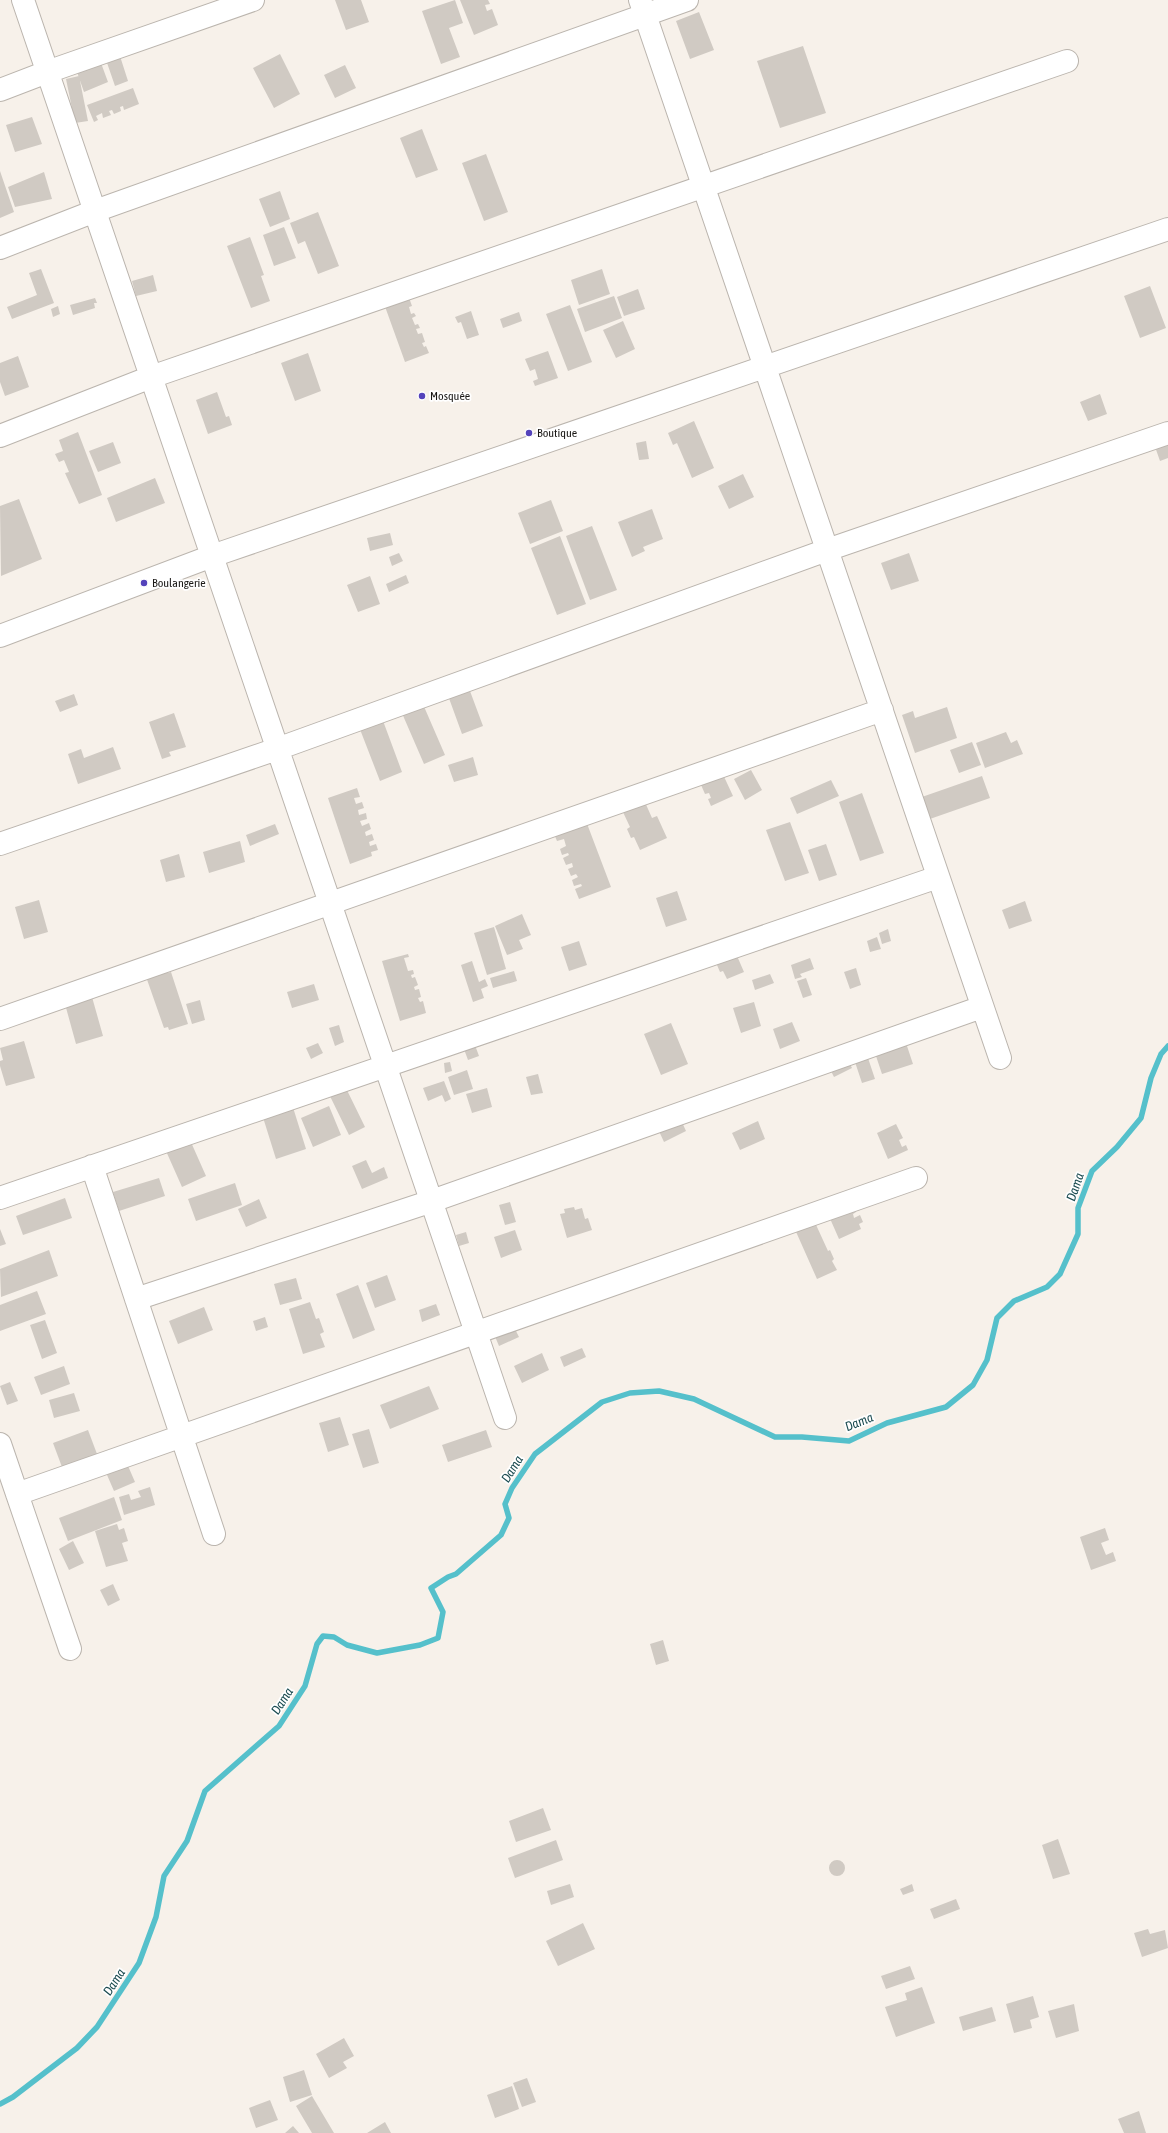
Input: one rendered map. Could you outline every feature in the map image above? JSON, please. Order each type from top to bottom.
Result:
[{"type":"street","points":[[23,0],[506,1418]]},
{"type":"street","points":[[0,90],[47,72],[253,0]]},
{"type":"street","points":[[0,248],[94,211],[642,7],[687,0]]},
{"type":"street","points":[[642,7],[1000,1058]]},
{"type":"street","points":[[0,436],[151,377],[1067,60]]},
{"type":"street","points":[[0,636],[212,556],[1168,229]]},
{"type":"street","points":[[0,844],[277,749],[827,550],[1168,433]]},
{"type":"street","points":[[0,1019],[882,710]]},
{"type":"street","points":[[0,1198],[938,877]]},
{"type":"street","points":[[136,1299],[432,1201],[982,1006]]},
{"type":"street","points":[[92,1166],[214,1534]]},
{"type":"street","points":[[17,1494],[180,1435],[916,1178]]},
{"type":"street","points":[[0,1444],[70,1649]]},
{"type":"building","points":[[335,0],[361,0],[369,22],[346,30]]},
{"type":"building","points":[[455,0],[463,23],[449,28],[460,57],[441,64],[422,11]]},
{"type":"building","points":[[460,0],[488,0],[490,4],[485,5],[487,11],[492,9],[498,25],[474,35]]},
{"type":"building","points":[[699,12],[714,50],[690,59],[676,21]]},
{"type":"building","points":[[803,46],[826,113],[780,128],[757,61]]},
{"type":"building","points":[[119,53],[128,81],[115,86],[105,57]]},
{"type":"building","points":[[280,54],[300,94],[274,108],[253,68]]},
{"type":"building","points":[[101,63],[108,82],[84,92],[77,72]]},
{"type":"building","points":[[345,65],[356,88],[335,98],[324,75]]},
{"type":"building","points":[[79,76],[88,121],[75,123],[66,79]]},
{"type":"building","points":[[133,88],[139,104],[124,110],[123,106],[120,107],[121,111],[114,114],[112,110],[109,111],[111,115],[103,118],[102,113],[96,116],[98,120],[94,122],[87,105]]},
{"type":"building","points":[[32,117],[42,144],[15,152],[6,125]]},
{"type":"building","points":[[422,129],[438,170],[416,178],[400,138]]},
{"type":"building","points":[[486,154],[508,212],[484,221],[462,163]]},
{"type":"building","points":[[0,171],[14,212],[0,218]]},
{"type":"building","points":[[44,172],[52,199],[15,207],[8,187]]},
{"type":"building","points":[[280,191],[290,219],[270,227],[259,199]]},
{"type":"building","points":[[318,212],[339,266],[318,274],[305,241],[298,244],[290,223]]},
{"type":"building","points":[[284,227],[296,258],[274,266],[263,235]]},
{"type":"building","points":[[250,237],[264,275],[261,276],[270,301],[251,308],[227,246]]},
{"type":"building","points":[[41,269],[54,303],[12,319],[7,307],[37,295],[29,273]]},
{"type":"building","points":[[602,269],[610,294],[579,305],[571,280]]},
{"type":"building","points":[[153,275],[157,291],[136,296],[132,281]]},
{"type":"building","points":[[1150,286],[1166,328],[1140,338],[1124,296]]},
{"type":"building","points":[[638,289],[645,309],[624,316],[617,297]]},
{"type":"building","points":[[407,292],[412,306],[409,307],[411,314],[414,313],[416,316],[412,318],[415,325],[418,324],[420,328],[416,329],[418,334],[422,333],[425,342],[422,343],[424,347],[426,346],[429,353],[405,362],[383,301]]},
{"type":"building","points":[[614,296],[622,318],[585,332],[577,309]]},
{"type":"building","points":[[95,298],[97,303],[94,303],[95,308],[73,315],[70,305]]},
{"type":"building","points":[[570,305],[592,362],[568,371],[546,314]]},
{"type":"building","points":[[58,306],[60,314],[53,317],[51,309]]},
{"type":"building","points":[[471,311],[479,335],[467,339],[461,322],[458,323],[455,317]]},
{"type":"building","points":[[519,312],[522,321],[503,328],[500,319]]},
{"type":"building","points":[[623,321],[635,349],[616,358],[603,330]]},
{"type":"building","points":[[548,351],[558,378],[535,386],[533,381],[538,379],[535,369],[530,371],[525,359]]},
{"type":"building","points":[[308,353],[321,391],[295,401],[281,363]]},
{"type":"building","points":[[18,356],[29,387],[5,396],[0,382],[0,363]]},
{"type":"building","points":[[217,392],[226,417],[229,416],[232,425],[208,434],[196,400]]},
{"type":"building","points":[[1100,394],[1107,414],[1088,421],[1080,402]]},
{"type":"building","points":[[694,421],[714,468],[692,478],[677,443],[673,445],[668,433]]},
{"type":"building","points":[[78,432],[102,495],[79,504],[65,473],[69,472],[64,460],[59,462],[55,454],[63,451],[59,440]]},
{"type":"building","points":[[1168,435],[1168,458],[1160,461],[1153,441]]},
{"type":"building","points":[[646,441],[649,459],[639,460],[636,443]]},
{"type":"building","points":[[113,442],[121,463],[98,472],[89,451]]},
{"type":"building","points":[[743,474],[754,497],[729,509],[718,486]]},
{"type":"building","points":[[155,478],[165,503],[116,522],[107,498]]},
{"type":"building","points":[[19,499],[42,559],[1,576],[0,506]]},
{"type":"building","points":[[551,500],[563,531],[530,544],[518,513]]},
{"type":"building","points":[[652,509],[663,539],[643,547],[645,551],[632,557],[618,522]]},
{"type":"building","points":[[592,526],[617,590],[590,600],[566,536]]},
{"type":"building","points":[[390,533],[393,545],[370,551],[367,538]]},
{"type":"building","points":[[560,536],[586,604],[557,615],[531,548]]},
{"type":"building","points":[[399,553],[403,561],[392,566],[389,557]]},
{"type":"building","points":[[909,553],[919,581],[891,590],[881,563]]},
{"type":"building","points":[[406,575],[409,583],[389,592],[386,584]]},
{"type":"building","points":[[370,576],[380,604],[358,612],[347,585]]},
{"type":"building","points":[[467,683],[483,726],[462,734],[446,690]]},
{"type":"building","points":[[74,694],[78,705],[60,712],[55,701]]},
{"type":"building","points":[[419,695],[445,755],[424,764],[398,704]]},
{"type":"building","points":[[947,707],[957,738],[915,753],[902,715],[913,711],[915,718]]},
{"type":"building","points":[[379,710],[402,772],[380,781],[356,719]]},
{"type":"building","points":[[174,713],[186,747],[169,752],[171,756],[162,759],[149,722]]},
{"type":"building","points":[[1006,732],[1011,743],[1017,740],[1023,754],[985,768],[976,743]]},
{"type":"building","points":[[972,742],[981,765],[959,773],[950,750]]},
{"type":"building","points":[[113,747],[121,769],[78,784],[68,754],[81,749],[84,758]]},
{"type":"building","points":[[473,757],[478,775],[454,782],[448,765]]},
{"type":"building","points":[[720,768],[733,796],[711,806],[708,799],[711,798],[709,793],[705,794],[698,778]]},
{"type":"building","points":[[751,770],[762,790],[745,800],[734,779]]},
{"type":"building","points":[[982,776],[990,798],[927,820],[919,798]]},
{"type":"building","points":[[831,780],[839,796],[797,814],[790,798]]},
{"type":"building","points":[[357,788],[360,797],[354,798],[356,804],[362,802],[364,808],[358,810],[359,815],[366,813],[367,819],[360,821],[362,826],[369,823],[371,829],[365,832],[366,836],[372,834],[374,840],[369,842],[370,846],[376,844],[378,850],[371,852],[372,856],[350,864],[328,798]]},
{"type":"building","points":[[862,793],[884,853],[860,861],[839,802]]},
{"type":"building","points":[[644,800],[652,818],[657,816],[667,838],[640,850],[634,837],[631,838],[627,829],[630,827],[622,810]]},
{"type":"building","points":[[586,821],[611,887],[579,899],[575,889],[582,886],[581,884],[574,886],[572,880],[578,877],[576,874],[571,876],[568,869],[573,867],[572,863],[566,865],[563,858],[569,855],[568,853],[562,855],[560,849],[566,846],[564,839],[557,841],[554,834]]},
{"type":"building","points":[[790,822],[809,873],[785,881],[766,830]]},
{"type":"building","points":[[275,824],[279,834],[250,846],[246,835]]},
{"type":"building","points":[[240,841],[245,862],[209,873],[203,852]]},
{"type":"building","points":[[826,844],[837,875],[819,881],[808,850]]},
{"type":"building","points":[[179,854],[185,877],[166,882],[160,860]]},
{"type":"building","points":[[677,891],[687,920],[666,927],[656,898]]},
{"type":"building","points":[[39,900],[48,932],[24,939],[15,907]]},
{"type":"building","points":[[1025,901],[1032,921],[1009,929],[1002,910]]},
{"type":"building","points":[[522,914],[531,935],[519,940],[523,949],[507,955],[495,926]]},
{"type":"building","points":[[494,927],[506,969],[487,975],[474,933]]},
{"type":"building","points":[[888,929],[891,941],[882,944],[879,933]]},
{"type":"building","points":[[877,937],[881,949],[870,952],[867,941]]},
{"type":"building","points":[[579,941],[587,965],[569,971],[561,947]]},
{"type":"building","points":[[734,949],[744,972],[727,979],[723,971],[720,972],[714,958]]},
{"type":"building","points":[[408,954],[409,957],[404,958],[408,971],[413,970],[414,974],[411,975],[412,978],[415,977],[418,985],[414,987],[415,990],[419,989],[421,997],[418,998],[420,1002],[423,1001],[426,1013],[400,1021],[382,961]]},
{"type":"building","points":[[810,958],[814,969],[800,974],[802,977],[795,979],[791,965]]},
{"type":"building","points":[[472,961],[479,982],[485,979],[488,986],[481,989],[484,998],[473,1002],[461,965]]},
{"type":"building","points":[[164,964],[167,973],[171,972],[188,1024],[169,1030],[168,1027],[164,1028],[144,971]]},
{"type":"building","points":[[856,968],[861,985],[850,989],[844,972]]},
{"type":"building","points":[[514,971],[517,981],[493,988],[490,978]]},
{"type":"building","points":[[770,974],[774,983],[755,990],[752,980]]},
{"type":"building","points":[[806,978],[812,995],[803,998],[797,981]]},
{"type":"building","points":[[314,984],[319,1000],[292,1008],[287,992]]},
{"type":"building","points":[[92,997],[103,1036],[76,1044],[65,1004]]},
{"type":"building","points":[[200,1000],[205,1020],[192,1024],[186,1004]]},
{"type":"building","points":[[754,1002],[761,1026],[741,1033],[733,1008]]},
{"type":"building","points":[[792,1022],[800,1041],[780,1049],[773,1029]]},
{"type":"building","points":[[671,1023],[688,1064],[661,1075],[644,1034]]},
{"type":"building","points":[[339,1025],[344,1042],[335,1046],[329,1028]]},
{"type":"building","points":[[472,1037],[479,1056],[468,1060],[461,1041]]},
{"type":"building","points":[[905,1040],[913,1064],[882,1074],[874,1050]]},
{"type":"building","points":[[24,1041],[35,1078],[6,1086],[0,1066],[0,1061],[3,1060],[0,1048]]},
{"type":"building","points":[[318,1043],[323,1053],[311,1059],[306,1048]]},
{"type":"building","points":[[866,1052],[875,1079],[862,1083],[853,1056]]},
{"type":"building","points":[[847,1058],[852,1068],[834,1077],[829,1067]]},
{"type":"building","points":[[450,1062],[452,1071],[445,1073],[444,1063]]},
{"type":"building","points":[[467,1070],[473,1089],[454,1095],[448,1077]]},
{"type":"building","points":[[538,1074],[543,1093],[531,1095],[526,1077]]},
{"type":"building","points":[[444,1081],[451,1099],[445,1102],[442,1095],[428,1101],[423,1088]]},
{"type":"building","points":[[343,1082],[365,1127],[349,1135],[327,1090]]},
{"type":"building","points":[[487,1088],[492,1107],[472,1113],[466,1094]]},
{"type":"building","points":[[291,1101],[306,1149],[276,1159],[261,1111]]},
{"type":"building","points":[[329,1106],[341,1135],[313,1147],[301,1118]]},
{"type":"building","points":[[680,1118],[686,1131],[664,1142],[658,1129]]},
{"type":"building","points":[[758,1121],[765,1139],[740,1150],[732,1133]]},
{"type":"building","points":[[896,1124],[903,1138],[899,1140],[902,1147],[906,1145],[908,1150],[888,1159],[877,1133]]},
{"type":"building","points":[[190,1140],[206,1176],[182,1187],[166,1151]]},
{"type":"building","points":[[366,1160],[372,1173],[384,1167],[388,1178],[362,1189],[352,1166]]},
{"type":"building","points":[[159,1178],[165,1196],[119,1211],[113,1192]]},
{"type":"building","points":[[235,1183],[242,1205],[196,1221],[188,1199]]},
{"type":"building","points":[[65,1198],[72,1218],[23,1235],[16,1216]]},
{"type":"building","points":[[259,1199],[267,1218],[246,1227],[238,1209]]},
{"type":"building","points":[[510,1202],[516,1222],[505,1225],[499,1205]]},
{"type":"building","points":[[852,1203],[856,1212],[853,1214],[854,1218],[860,1215],[863,1222],[859,1224],[861,1229],[839,1239],[828,1214]]},
{"type":"building","points":[[574,1207],[575,1210],[582,1208],[585,1219],[588,1218],[592,1230],[567,1238],[560,1214],[565,1213],[564,1209]]},
{"type":"building","points":[[812,1216],[828,1251],[830,1250],[834,1259],[832,1261],[837,1270],[817,1279],[793,1225]]},
{"type":"building","points":[[0,1229],[6,1244],[0,1246]]},
{"type":"building","points":[[515,1230],[522,1250],[501,1258],[494,1237]]},
{"type":"building","points":[[466,1232],[469,1243],[459,1246],[456,1235]]},
{"type":"building","points":[[49,1250],[58,1276],[1,1297],[0,1269]]},
{"type":"building","points":[[387,1275],[396,1300],[375,1308],[366,1283]]},
{"type":"building","points":[[296,1278],[302,1299],[280,1305],[274,1284]]},
{"type":"building","points":[[358,1285],[375,1330],[353,1339],[336,1294]]},
{"type":"building","points":[[37,1291],[46,1314],[0,1331],[0,1305]]},
{"type":"building","points":[[310,1302],[316,1319],[319,1318],[324,1332],[320,1334],[325,1347],[303,1354],[289,1309]]},
{"type":"building","points":[[436,1304],[440,1315],[422,1322],[419,1310]]},
{"type":"building","points":[[204,1307],[213,1330],[178,1344],[169,1321]]},
{"type":"building","points":[[265,1317],[268,1327],[256,1331],[253,1321]]},
{"type":"building","points":[[45,1320],[57,1353],[42,1359],[30,1325]]},
{"type":"building","points":[[513,1325],[519,1337],[499,1346],[494,1334]]},
{"type":"building","points":[[582,1348],[586,1357],[564,1367],[560,1357]]},
{"type":"building","points":[[542,1353],[549,1370],[522,1383],[514,1366]]},
{"type":"building","points":[[64,1366],[70,1384],[41,1395],[34,1377]]},
{"type":"building","points":[[10,1382],[18,1401],[7,1405],[0,1386]]},
{"type":"building","points":[[429,1386],[439,1409],[390,1429],[380,1405]]},
{"type":"building","points":[[74,1393],[80,1411],[54,1418],[49,1400]]},
{"type":"building","points":[[340,1417],[349,1445],[328,1452],[319,1423]]},
{"type":"building","points":[[369,1429],[379,1463],[363,1468],[352,1434]]},
{"type":"building","points":[[88,1430],[100,1462],[65,1475],[53,1443]]},
{"type":"building","points":[[486,1430],[492,1447],[448,1462],[442,1445]]},
{"type":"building","points":[[125,1459],[135,1482],[114,1491],[104,1468]]},
{"type":"building","points":[[150,1487],[155,1505],[124,1515],[119,1497],[129,1494],[131,1500],[141,1497],[138,1491]]},
{"type":"building","points":[[114,1497],[122,1520],[68,1541],[59,1518]]},
{"type":"building","points":[[117,1524],[119,1530],[124,1528],[128,1541],[122,1543],[128,1561],[106,1567],[95,1531]]},
{"type":"building","points":[[1105,1528],[1109,1540],[1101,1543],[1106,1555],[1113,1552],[1116,1561],[1091,1570],[1080,1537]]},
{"type":"building","points":[[73,1541],[84,1563],[69,1570],[59,1549]]},
{"type":"building","points":[[113,1584],[120,1600],[108,1606],[100,1590]]},
{"type":"building","points":[[663,1640],[669,1661],[656,1665],[650,1644]]},
{"type":"building","points":[[543,1808],[551,1830],[516,1842],[509,1821]]},
{"type":"building","points":[[1058,1839],[1070,1874],[1053,1879],[1042,1845]]},
{"type":"building","points":[[556,1840],[563,1860],[515,1878],[508,1858]]},
{"type":"building","points":[[837,1860],[844,1865],[845,1868],[840,1875],[837,1876],[830,1871],[829,1868],[834,1861]]},
{"type":"building","points":[[570,1884],[574,1897],[551,1905],[547,1891]]},
{"type":"building","points":[[912,1884],[914,1891],[903,1895],[900,1889]]},
{"type":"building","points":[[956,1899],[960,1909],[934,1919],[930,1909]]},
{"type":"building","points":[[583,1923],[595,1949],[558,1966],[546,1941]]},
{"type":"building","points":[[1148,1929],[1150,1934],[1165,1930],[1168,1948],[1142,1957],[1134,1933]]},
{"type":"building","points":[[910,1966],[915,1979],[886,1989],[881,1976]]},
{"type":"building","points":[[922,1987],[935,2023],[896,2037],[885,2007],[907,2000],[905,1993]]},
{"type":"building","points":[[1033,1996],[1039,2017],[1030,2020],[1032,2028],[1014,2033],[1006,2004]]},
{"type":"building","points":[[1074,2004],[1079,2031],[1056,2038],[1048,2011]]},
{"type":"building","points":[[992,2007],[996,2021],[963,2031],[959,2017]]},
{"type":"building","points":[[344,2038],[354,2056],[343,2062],[347,2068],[329,2078],[316,2054]]},
{"type":"building","points":[[304,2070],[312,2095],[290,2102],[283,2077]]},
{"type":"building","points":[[527,2078],[536,2102],[522,2107],[513,2083]]},
{"type":"building","points":[[512,2086],[519,2109],[495,2118],[487,2095]]},
{"type":"building","points":[[312,2096],[334,2133],[312,2133],[296,2106]]},
{"type":"building","points":[[270,2100],[278,2120],[256,2128],[249,2108]]},
{"type":"building","points":[[1139,2111],[1146,2133],[1124,2133],[1118,2119]]},
{"type":"building","points":[[385,2122],[391,2133],[367,2133]]},
{"type":"building","points":[[293,2126],[299,2133],[285,2133]]},
{"type":"waterway","name":"Dama","points":[[0,2104],[13,2097],[77,2048],[97,2027],[139,1963],[156,1917],[164,1876],[187,1841],[205,1791],[279,1726],[305,1686],[317,1644],[323,1636],[334,1637],[347,1645],[377,1653],[420,1645],[438,1638],[443,1612],[431,1588],[448,1577],[456,1574],[501,1535],[509,1518],[505,1504],[512,1488],[535,1454],[602,1402],[630,1393],[659,1391],[694,1399],[775,1437],[802,1437],[849,1441],[887,1423],[946,1407],[973,1385],[987,1360],[997,1318],[1014,1301],[1047,1287],[1060,1274],[1078,1234],[1078,1208],[1092,1171],[1117,1147],[1141,1118],[1151,1078],[1161,1054],[1168,1046]]},
{"type":"place","name":"Mosquée","points":[[422,396]]},
{"type":"place","name":"Boutique","points":[[529,433]]},
{"type":"place","name":"Boulangerie","points":[[144,583]]}]
